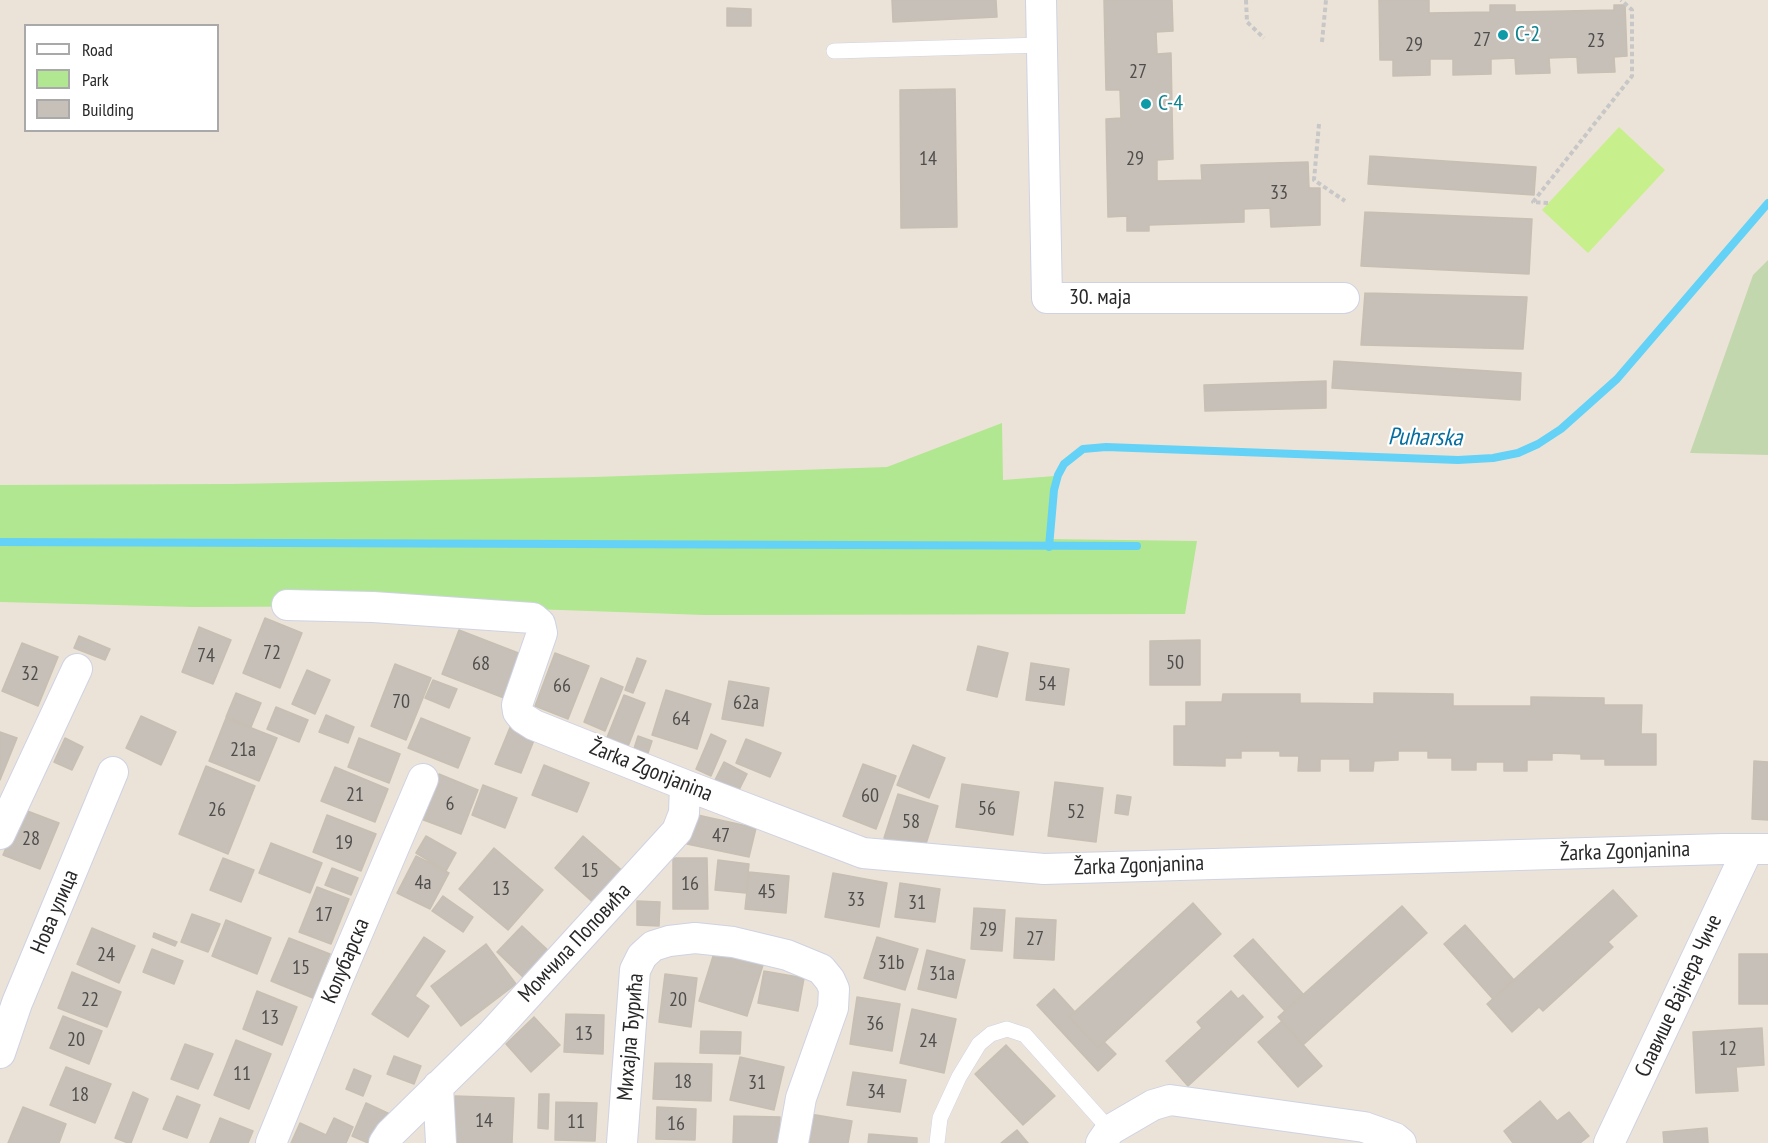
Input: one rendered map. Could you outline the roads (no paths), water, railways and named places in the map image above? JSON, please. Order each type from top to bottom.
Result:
[{"type":"street","name":"30. маја","points":[[1041,0],[1047,298],[1344,298]]},
{"type":"street","name":"Žarka Zgonjanina","points":[[287,605],[373,607],[533,618],[540,624],[542,633],[517,705],[518,712],[523,718],[534,725],[685,785],[863,853],[1044,868],[1758,849]]},
{"type":"street","points":[[0,834],[76,669]]},
{"type":"street","name":"Нова улица","points":[[0,1053],[17,1003],[113,772]]},
{"type":"street","name":"Колубарска","points":[[271,1143],[423,779]]},
{"type":"street","name":"Момчила Поповића","points":[[384,1143],[390,1134],[491,1035],[677,831],[684,813],[685,785]]},
{"type":"street","name":"Славише Вајнера Чиче","points":[[1610,1143],[1758,849]]},
{"type":"street","name":"Михајла Ђурића","points":[[622,1143],[635,970],[642,956],[653,946],[669,941],[695,938],[733,942],[787,955],[821,969],[834,989],[833,1008],[801,1098],[794,1143]]},
{"type":"street","points":[[438,1086],[441,1143]]},
{"type":"street","points":[[1106,1136],[1153,1105],[1170,1101],[1364,1128],[1395,1138],[1401,1143]]},
{"type":"lane","points":[[834,51],[1042,45]]},
{"type":"lane","points":[[937,1143],[940,1118],[959,1077],[979,1044],[991,1034],[1007,1029],[1025,1035],[1106,1136]]},
{"type":"waterway","name":"Puharska","points":[[1049,547],[1054,490],[1058,475],[1064,464],[1083,449],[1106,447],[1458,460],[1493,458],[1518,453],[1538,444],[1561,429],[1617,379],[1768,203]]},
{"type":"waterway","points":[[0,542],[1137,546]]},
{"type":"place","name":"C-2","points":[[1503,35]]},
{"type":"place","name":"C-4","points":[[1146,104]]}]
